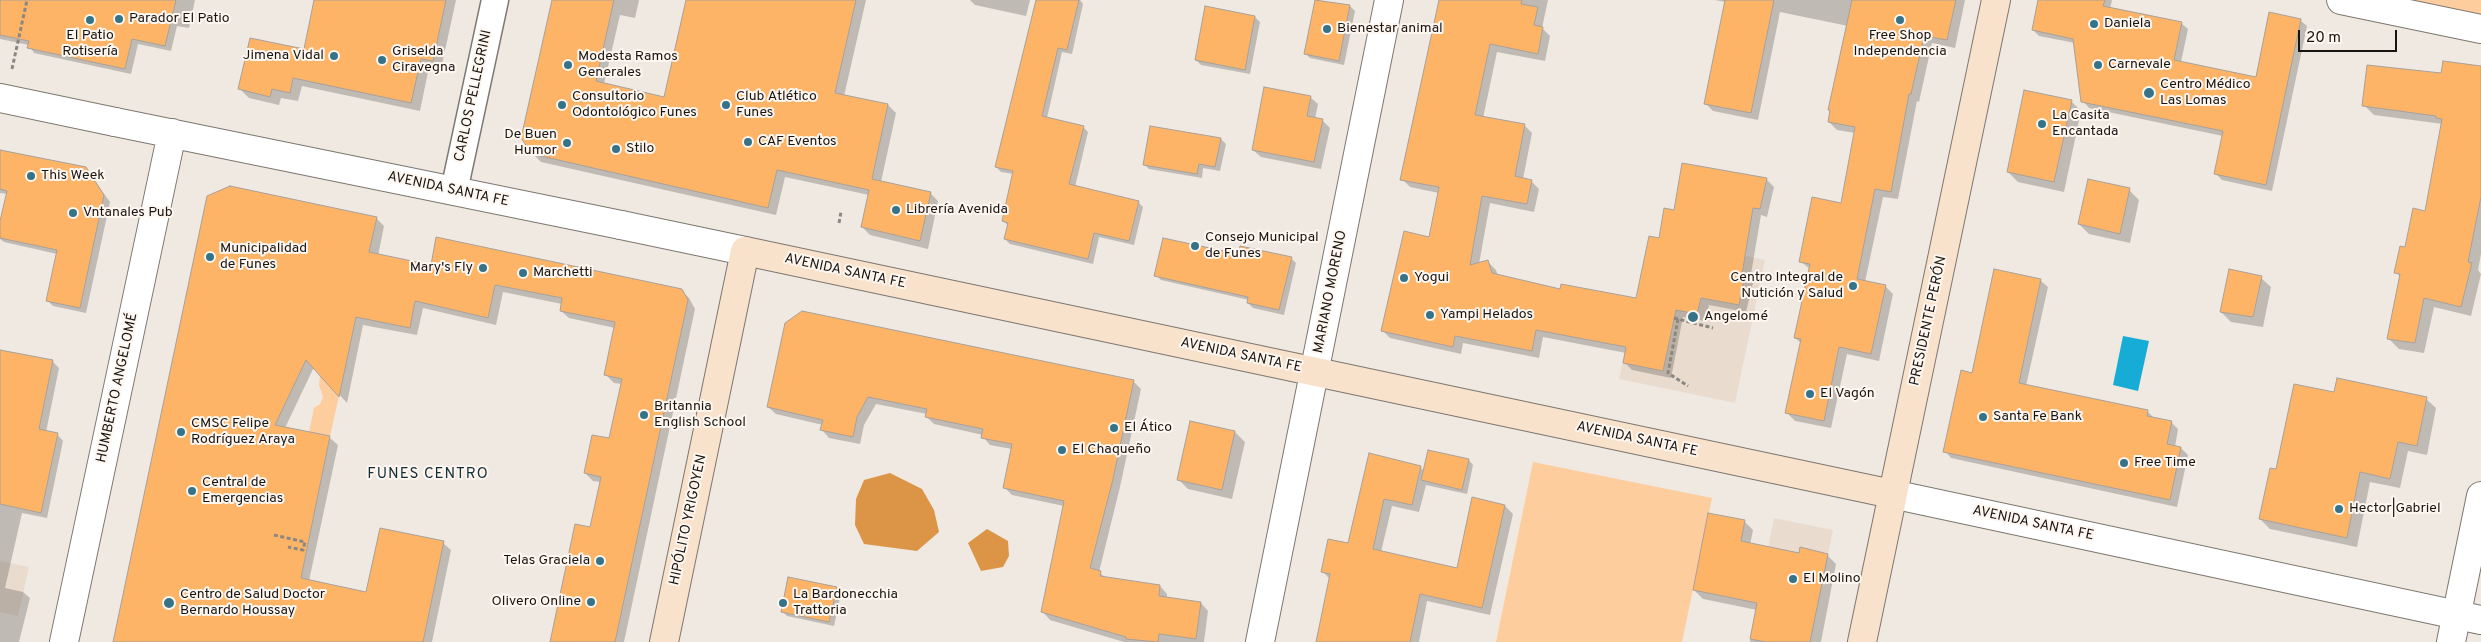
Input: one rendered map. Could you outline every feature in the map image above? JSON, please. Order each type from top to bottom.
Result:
[{"type":"main road","name":"PRESIDENTE PERÓN","points":[[1862,642],[1996,0]]},
{"type":"main road","name":"AVENIDA SANTA FE","points":[[745,251],[1892,494]]},
{"type":"main road","name":"HIPÓLITO YRIGOYEN","points":[[664,642],[745,251]]},
{"type":"street","name":"CARLOS PELLEGRINI","points":[[454,191],[495,0]]},
{"type":"street","name":"MARIANO MORENO","points":[[1260,642],[1389,0]]},
{"type":"street","points":[[2341,0],[2481,29]]},
{"type":"street","name":"AVENIDA SANTA FE","points":[[3,99],[745,251]]},
{"type":"street","name":"HUMBERTO ANGELOMÉ","points":[[64,642],[172,134]]},
{"type":"street","name":"AVENIDA SANTA FE","points":[[1892,494],[2469,617]]},
{"type":"street","points":[[2451,642],[2469,617],[2481,496]]},
{"type":"path","points":[[3,99],[27,0]]},
{"type":"path","points":[[838,222],[841,212]]},
{"type":"path","points":[[1688,386],[1668,373],[1676,319],[1713,328]]},
{"type":"path","points":[[274,535],[305,542],[303,550],[288,547]]},
{"type":"shaded area","points":[[2341,0],[2481,0],[2481,29]]},
{"type":"shaded area","name":"Angelomé","points":[[1649,236],[1765,260],[1735,403],[1619,379]]},
{"type":"shaded area","points":[[320,375],[341,387],[330,436],[309,432],[314,408],[320,404],[323,397],[319,385]]},
{"type":"shaded area","points":[[1533,462],[1712,498],[1682,642],[1496,642]]},
{"type":"shaded area","points":[[890,473],[922,489],[934,510],[939,532],[917,551],[864,544],[855,525],[856,499],[864,480]]},
{"type":"shaded area","name":"El Molino","points":[[1774,518],[1833,530],[1810,642],[1766,642],[1750,639]]},
{"type":"shaded area","points":[[987,529],[1008,541],[1009,556],[1003,567],[981,571],[968,543]]},
{"type":"shaded area","points":[[0,561],[29,567],[18,616],[0,612]]},
{"type":"water","points":[[2123,336],[2149,341],[2138,391],[2113,385]]},
{"type":"building","points":[[0,0],[176,0],[165,46],[132,39],[125,69],[27,48],[29,41],[0,35]]},
{"type":"building","points":[[314,0],[446,0],[433,61],[421,59],[411,103],[293,78],[290,93],[272,89],[270,97],[238,89],[250,38],[304,49]]},
{"type":"building","points":[[552,0],[614,0],[596,81],[664,97],[686,0],[856,0],[835,93],[888,104],[872,179],[931,192],[920,241],[861,227],[869,190],[777,170],[768,208],[532,154],[521,138]]},
{"type":"building","points":[[1036,0],[1079,0],[1067,50],[1058,48],[1042,116],[1084,126],[1069,184],[1139,201],[1129,241],[1094,233],[1088,259],[1004,239],[1008,223],[1002,221],[1013,171],[995,167]]},
{"type":"building","name":"Bienestar animal","points":[[1315,0],[1350,5],[1339,61],[1304,54]]},
{"type":"building","points":[[1439,0],[1522,0],[1521,4],[1538,7],[1534,25],[1543,27],[1538,54],[1490,44],[1475,115],[1525,124],[1515,176],[1532,180],[1527,204],[1482,196],[1470,265],[1488,260],[1492,273],[1560,289],[1561,284],[1636,298],[1649,236],[1659,238],[1664,208],[1674,210],[1682,163],[1767,178],[1760,209],[1753,208],[1742,274],[1745,274],[1739,305],[1701,298],[1697,314],[1676,310],[1663,371],[1623,363],[1626,347],[1536,330],[1532,351],[1455,336],[1453,347],[1381,331],[1404,231],[1429,237],[1439,187],[1400,180]]},
{"type":"building","points":[[1725,0],[1774,0],[1751,113],[1704,104]]},
{"type":"building","points":[[1852,0],[1956,0],[1947,40],[1924,36],[1911,94],[1909,94],[1891,192],[1875,189],[1857,279],[1886,285],[1871,354],[1839,347],[1824,421],[1785,413],[1801,339],[1794,338],[1810,264],[1799,262],[1812,197],[1841,203],[1855,127],[1828,122],[1830,110],[1828,110]]},
{"type":"building","points":[[2038,0],[2105,0],[2103,6],[2182,22],[2174,60],[2256,77],[2269,12],[2301,19],[2266,185],[2214,174],[2223,131],[2081,102],[2073,39],[2032,30]]},
{"type":"building","points":[[1205,6],[1255,16],[1245,70],[1195,60]]},
{"type":"building","points":[[2443,61],[2481,66],[2481,197],[2468,262],[2472,263],[2461,307],[2424,298],[2415,343],[2387,339],[2400,274],[2394,273],[2400,246],[2405,247],[2413,208],[2425,211],[2442,119],[2436,118],[2436,116],[2362,106],[2367,65],[2441,73]]},
{"type":"building","points":[[1264,87],[1311,96],[1307,116],[1323,119],[1314,162],[1252,150]]},
{"type":"building","name":"La Casita Encantada","points":[[2024,90],[2072,100],[2054,182],[2007,172]]},
{"type":"building","points":[[1150,126],[1221,138],[1215,167],[1199,164],[1197,174],[1143,165]]},
{"type":"building","points":[[0,150],[86,167],[104,195],[80,308],[46,301],[57,250],[0,238],[0,221],[7,191],[0,189]]},
{"type":"building","points":[[2088,179],[2130,188],[2120,234],[2078,224]]},
{"type":"building","points":[[230,186],[377,217],[369,252],[431,265],[436,237],[682,289],[688,300],[615,642],[550,642],[575,524],[590,527],[601,477],[584,473],[592,435],[609,438],[622,379],[604,375],[615,322],[560,311],[562,298],[495,285],[488,318],[415,301],[410,328],[356,317],[339,397],[306,360],[275,425],[330,436],[301,578],[366,592],[380,528],[444,541],[423,642],[113,642],[207,196]]},
{"type":"building","points":[[1163,238],[1238,254],[1240,246],[1292,257],[1279,310],[1247,303],[1248,297],[1154,276]]},
{"type":"building","points":[[1994,269],[2041,279],[2019,383],[2148,410],[2147,416],[2172,421],[2167,444],[2181,447],[2170,500],[1943,452],[1961,370],[1972,373]]},
{"type":"building","points":[[2229,269],[2262,276],[2253,317],[2220,312]]},
{"type":"building","points":[[802,311],[1134,380],[1113,479],[1090,568],[1101,571],[1100,576],[1160,585],[1159,596],[1201,602],[1196,639],[1159,634],[1158,642],[1126,639],[1126,637],[1041,612],[1064,501],[1003,488],[1012,444],[981,438],[983,429],[925,417],[927,409],[868,397],[857,417],[853,437],[820,430],[823,420],[767,407],[785,323]]},
{"type":"building","points":[[0,350],[53,360],[39,429],[58,433],[41,513],[0,504]]},
{"type":"building","points":[[2337,378],[2427,397],[2417,446],[2398,442],[2390,479],[2360,472],[2347,538],[2259,519],[2270,468],[2276,469],[2294,384],[2334,392]]},
{"type":"building","points":[[1190,421],[1235,431],[1222,490],[1177,480]]},
{"type":"building","points":[[1428,450],[1469,459],[1462,490],[1421,480]]},
{"type":"building","points":[[1369,453],[1421,466],[1412,505],[1384,499],[1373,549],[1457,568],[1472,497],[1505,505],[1482,608],[1420,594],[1410,642],[1316,642],[1330,574],[1321,572],[1328,539],[1348,543]]},
{"type":"building","points":[[1708,513],[1745,520],[1741,541],[1799,553],[1800,547],[1828,554],[1810,642],[1766,642],[1750,639],[1757,603],[1693,590]]},
{"type":"building","points":[[788,577],[837,587],[829,622],[781,612]]},
{"type":"place","name":"Parador El Patio","points":[[119,19]]},
{"type":"place","name":"El Patio Rotisería","points":[[90,20]]},
{"type":"place","name":"Free Shop Independencia","points":[[1900,20]]},
{"type":"place","name":"Daniela","points":[[2094,24]]},
{"type":"place","name":"Bienestar animal","points":[[1327,29]]},
{"type":"place","name":"Jimena Vidal","points":[[334,56]]},
{"type":"place","name":"Griselda Ciravegna","points":[[382,60]]},
{"type":"place","name":"Modesta Ramos Generales","points":[[568,65]]},
{"type":"place","name":"Carnevale","points":[[2098,65]]},
{"type":"place","name":"Centro Médico Las Lomas","points":[[2149,93]]},
{"type":"place","name":"Consultorio Odontológico Funes","points":[[562,105]]},
{"type":"place","name":"Club Atlético Funes","points":[[726,105]]},
{"type":"place","name":"La Casita Encantada","points":[[2042,124]]},
{"type":"place","name":"CAF Eventos","points":[[748,142]]},
{"type":"place","name":"De Buen Humor","points":[[567,143]]},
{"type":"place","name":"Stilo","points":[[616,149]]},
{"type":"place","name":"This Week","points":[[31,176]]},
{"type":"place","name":"Librería Avenida","points":[[896,210]]},
{"type":"place","name":"Vntanales Pub","points":[[73,213]]},
{"type":"place","name":"Consejo Municipal de Funes","points":[[1195,246]]},
{"type":"place","name":"Municipalidad de Funes","points":[[210,257]]},
{"type":"place","name":"Mary's Fly","points":[[483,268]]},
{"type":"place","name":"Marchetti","points":[[523,273]]},
{"type":"place","name":"Yogui","points":[[1404,278]]},
{"type":"place","name":"Centro Integral de Nutición y Salud","points":[[1853,286]]},
{"type":"place","name":"Yampi Helados","points":[[1430,315]]},
{"type":"place","name":"Angelomé","points":[[1693,317]]},
{"type":"place","name":"El Vagón","points":[[1810,394]]},
{"type":"place","name":"Britannia English School","points":[[644,415]]},
{"type":"place","name":"Santa Fe Bank","points":[[1983,417]]},
{"type":"place","name":"El Ático","points":[[1114,428]]},
{"type":"place","name":"CMSC Felipe Rodríguez Araya","points":[[181,432]]},
{"type":"place","name":"El Chaqueño","points":[[1062,450]]},
{"type":"place","name":"Free Time","points":[[2124,463]]},
{"type":"place","name":"Central de Emergencias","points":[[192,491]]},
{"type":"place","name":"Hector|Gabriel","points":[[2339,509]]},
{"type":"place","name":"Telas Graciela","points":[[600,561]]},
{"type":"place","name":"El Molino","points":[[1793,579]]},
{"type":"place","name":"Olivero Online","points":[[591,602]]},
{"type":"place","name":"Centro de Salud Doctor Bernardo Houssay","points":[[169,603]]},
{"type":"place","name":"La Bardonecchia Trattoria","points":[[783,603]]},
{"type":"district","name":"FUNES CENTRO","points":[[428,475]]}]
